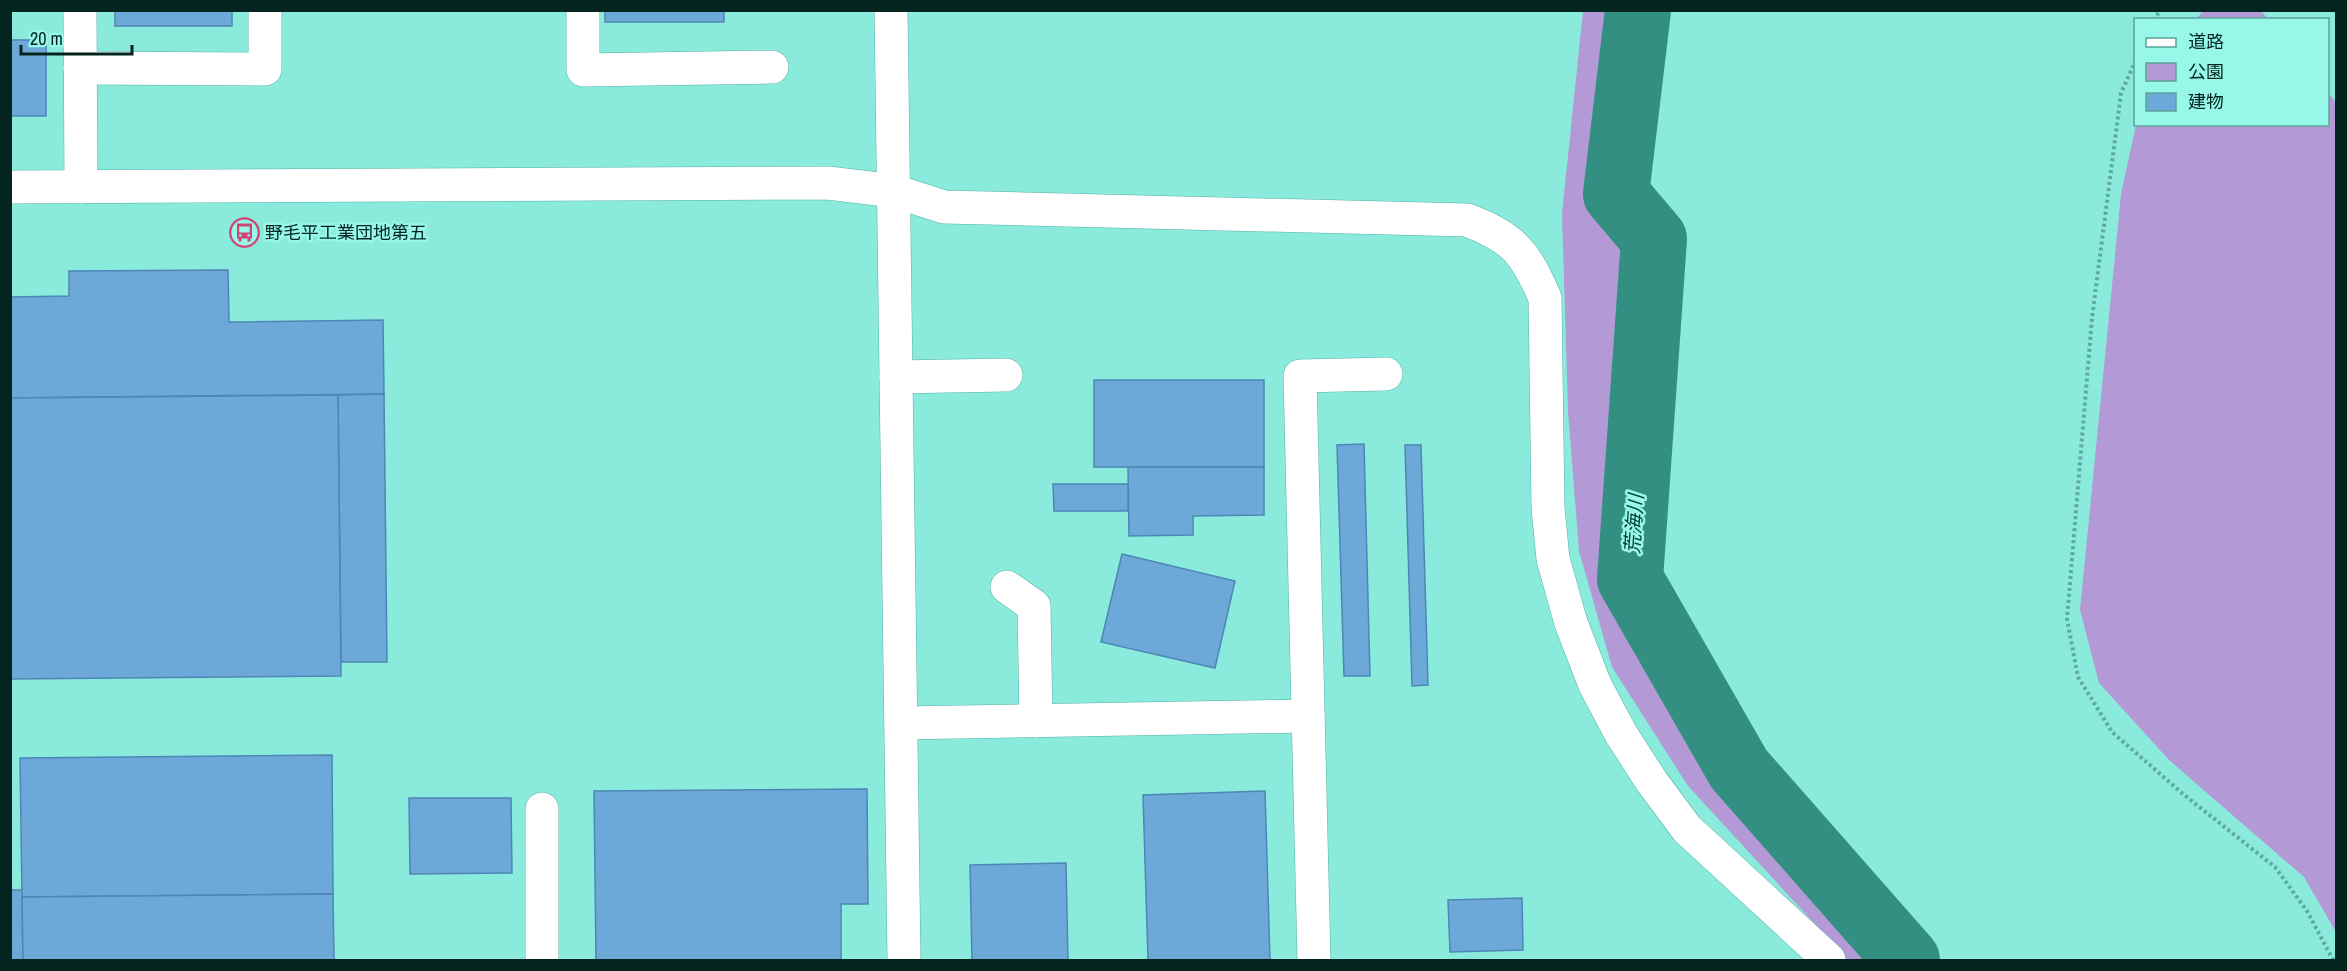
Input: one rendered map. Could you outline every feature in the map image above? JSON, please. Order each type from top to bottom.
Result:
[{"type":"street","points":[[80,10],[81,187]]},
{"type":"street","points":[[80,68],[265,69],[265,10]]},
{"type":"street","points":[[583,10],[583,70],[772,68]]},
{"type":"street","points":[[891,10],[904,960]]},
{"type":"street","points":[[10,187],[828,183],[894,191],[944,207],[1467,220],[1496,231],[1515,247],[1533,269],[1545,298],[1548,508],[1553,559],[1571,622],[1595,686],[1621,734],[1652,782],[1688,829],[1829,960]]},
{"type":"street","points":[[1314,960],[1300,376],[1386,374]]},
{"type":"street","points":[[896,377],[1006,375]]},
{"type":"street","points":[[1007,587],[1034,606],[1036,721]]},
{"type":"street","points":[[901,723],[1308,716]]},
{"type":"street","points":[[542,809],[542,960]]},
{"type":"path","points":[[2134,64],[2121,93],[2092,318],[2067,618],[2078,677],[2112,732],[2183,794],[2275,867],[2307,911],[2333,960]]},
{"type":"green space","points":[[2204,10],[2261,11],[2267,18],[2197,18]]},
{"type":"green space","points":[[1583,11],[1627,11],[1604,198],[1640,246],[1622,584],[1726,777],[1899,960],[1848,960],[1688,786],[1612,667],[1579,551],[1568,411],[1562,214]]},
{"type":"green space","points":[[2329,93],[2336,103],[2336,932],[2304,877],[2169,760],[2099,683],[2080,610],[2121,194],[2136,126],[2329,126]]},
{"type":"building","points":[[115,10],[232,10],[232,26],[115,26]]},
{"type":"building","points":[[605,10],[724,10],[724,22],[605,22]]},
{"type":"building","points":[[10,40],[46,40],[46,116],[10,116]]},
{"type":"building","points":[[228,270],[229,322],[383,320],[384,394],[10,398],[10,297],[69,296],[69,271]]},
{"type":"building","points":[[1094,380],[1264,380],[1264,467],[1094,467]]},
{"type":"building","points":[[384,394],[387,662],[341,662],[338,395]]},
{"type":"building","points":[[338,395],[341,676],[10,679],[10,398]]},
{"type":"building","points":[[1364,444],[1370,676],[1344,676],[1337,445]]},
{"type":"building","points":[[1405,445],[1421,445],[1428,685],[1412,686]]},
{"type":"building","points":[[1128,467],[1264,467],[1264,515],[1193,516],[1193,535],[1129,536]]},
{"type":"building","points":[[1053,484],[1128,484],[1128,511],[1054,511]]},
{"type":"building","points":[[1122,554],[1235,581],[1215,668],[1101,642]]},
{"type":"building","points":[[332,755],[333,894],[22,897],[20,758]]},
{"type":"building","points":[[867,789],[868,904],[841,904],[841,960],[596,960],[594,791]]},
{"type":"building","points":[[1265,791],[1270,960],[1148,960],[1143,795]]},
{"type":"building","points":[[409,798],[511,798],[512,873],[410,874]]},
{"type":"building","points":[[1066,863],[1068,960],[972,960],[970,865]]},
{"type":"building","points":[[10,890],[22,890],[23,960],[10,960]]},
{"type":"building","points":[[333,894],[334,960],[23,960],[22,897]]},
{"type":"building","points":[[1522,898],[1523,950],[1450,952],[1448,900]]},
{"type":"waterway","name":"荒海川","points":[[1638,10],[1616,194],[1654,239],[1630,579],[1739,769],[1907,960]]},
{"type":"place","name":"野毛平工業団地第五","points":[[244,233]]}]
